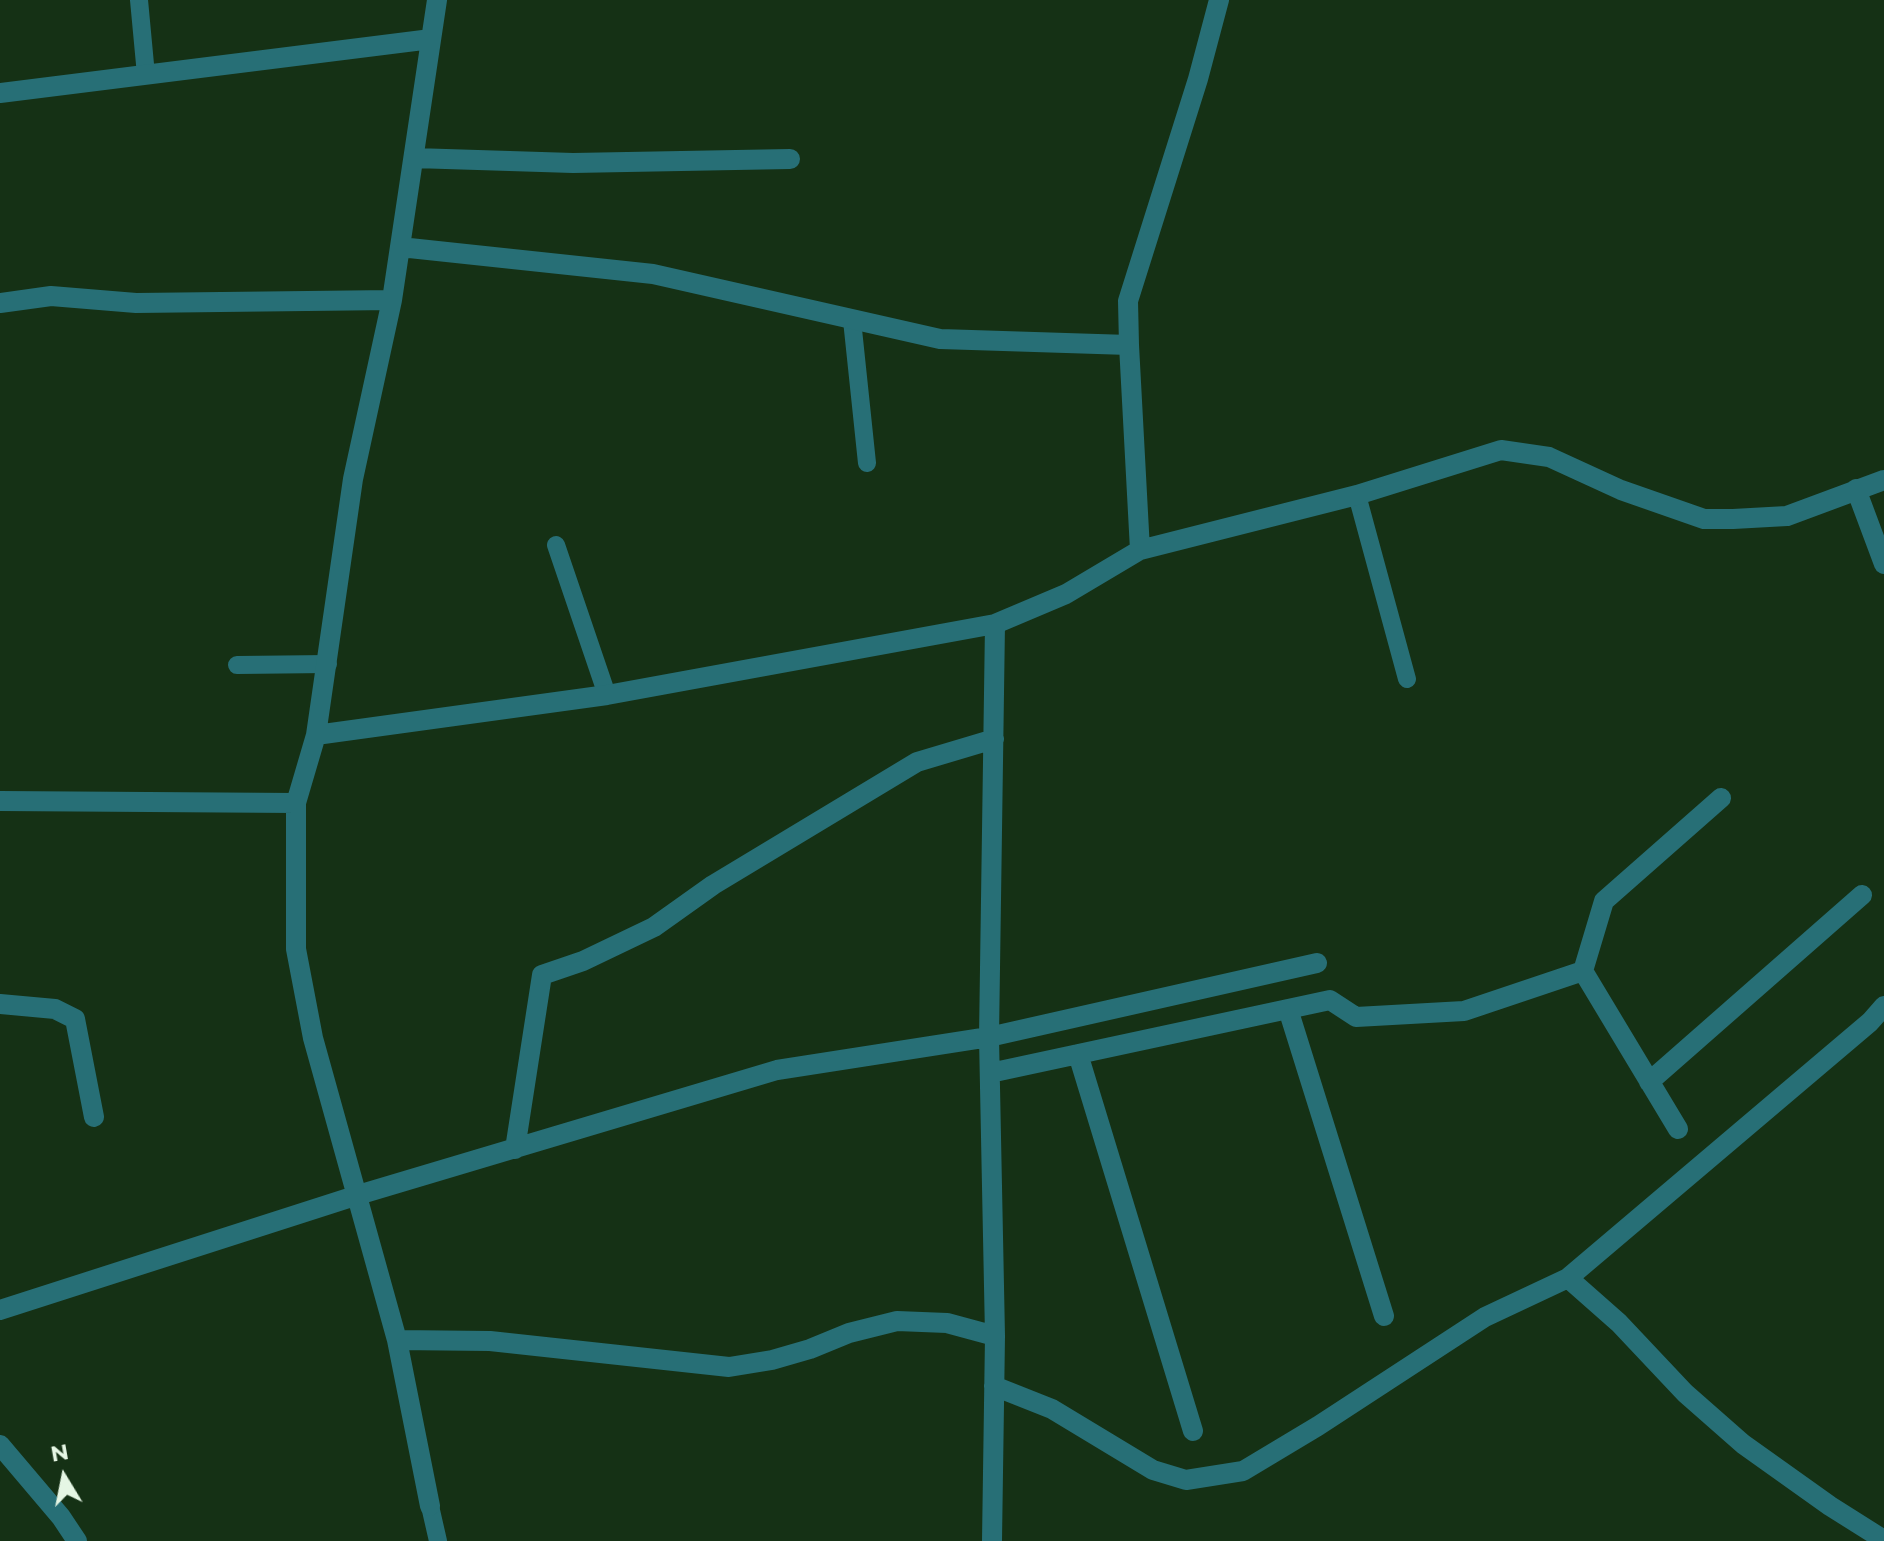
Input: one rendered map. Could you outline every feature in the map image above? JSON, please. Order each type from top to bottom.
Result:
[{"type":"street","points":[[430,1506],[397,1340],[313,1038],[296,949],[296,803],[316,735],[353,479],[392,300],[437,0]]},
{"type":"street","points":[[1140,550],[1128,301],[1198,79],[1219,0]]},
{"type":"street","points":[[0,93],[431,39]]},
{"type":"street","points":[[414,158],[573,163],[790,159]]},
{"type":"street","points":[[400,247],[653,274],[940,339],[1129,345]]},
{"type":"street","points":[[0,303],[51,296],[136,303],[392,300]]},
{"type":"street","points":[[316,735],[607,695],[995,624],[1066,594],[1140,550],[1357,495],[1501,450],[1549,457],[1621,490],[1704,519],[1787,516],[1884,480]]},
{"type":"street","points":[[1856,489],[1884,564]]},
{"type":"street","points":[[992,1541],[995,1336],[989,1037],[995,624]]},
{"type":"street","points":[[515,1149],[542,975],[583,961],[654,927],[713,885],[917,762],[994,739]]},
{"type":"street","points":[[1678,1129],[1583,971],[1604,901],[1721,798]]},
{"type":"street","points":[[0,801],[296,803]]},
{"type":"street","points":[[1649,1082],[1862,895]]},
{"type":"street","points":[[0,1310],[358,1195],[777,1070],[989,1037],[1317,963]]},
{"type":"street","points":[[990,1073],[1330,1000],[1356,1017],[1464,1011],[1583,971]]},
{"type":"street","points":[[0,1004],[55,1009],[75,1019],[94,1117]]},
{"type":"street","points":[[994,1386],[1052,1409],[1153,1470],[1186,1480],[1243,1471],[1485,1317],[1568,1278],[1870,1022],[1884,1006]]},
{"type":"street","points":[[1288,1009],[1384,1316]]},
{"type":"street","points":[[1078,1054],[1193,1431]]},
{"type":"street","points":[[1568,1278],[1619,1323],[1685,1393],[1743,1444],[1884,1540]]},
{"type":"street","points":[[397,1340],[490,1341],[729,1367],[772,1360],[849,1333],[897,1321],[947,1323],[995,1336]]},
{"type":"street","points":[[0,1445],[61,1517],[77,1541]]},
{"type":"lane","points":[[139,0],[146,75]]},
{"type":"lane","points":[[852,320],[867,463]]},
{"type":"lane","points":[[1357,495],[1407,679]]},
{"type":"lane","points":[[556,545],[607,695]]},
{"type":"lane","points":[[237,665],[328,664]]},
{"type":"lane","points":[[430,1506],[438,1541]]}]
